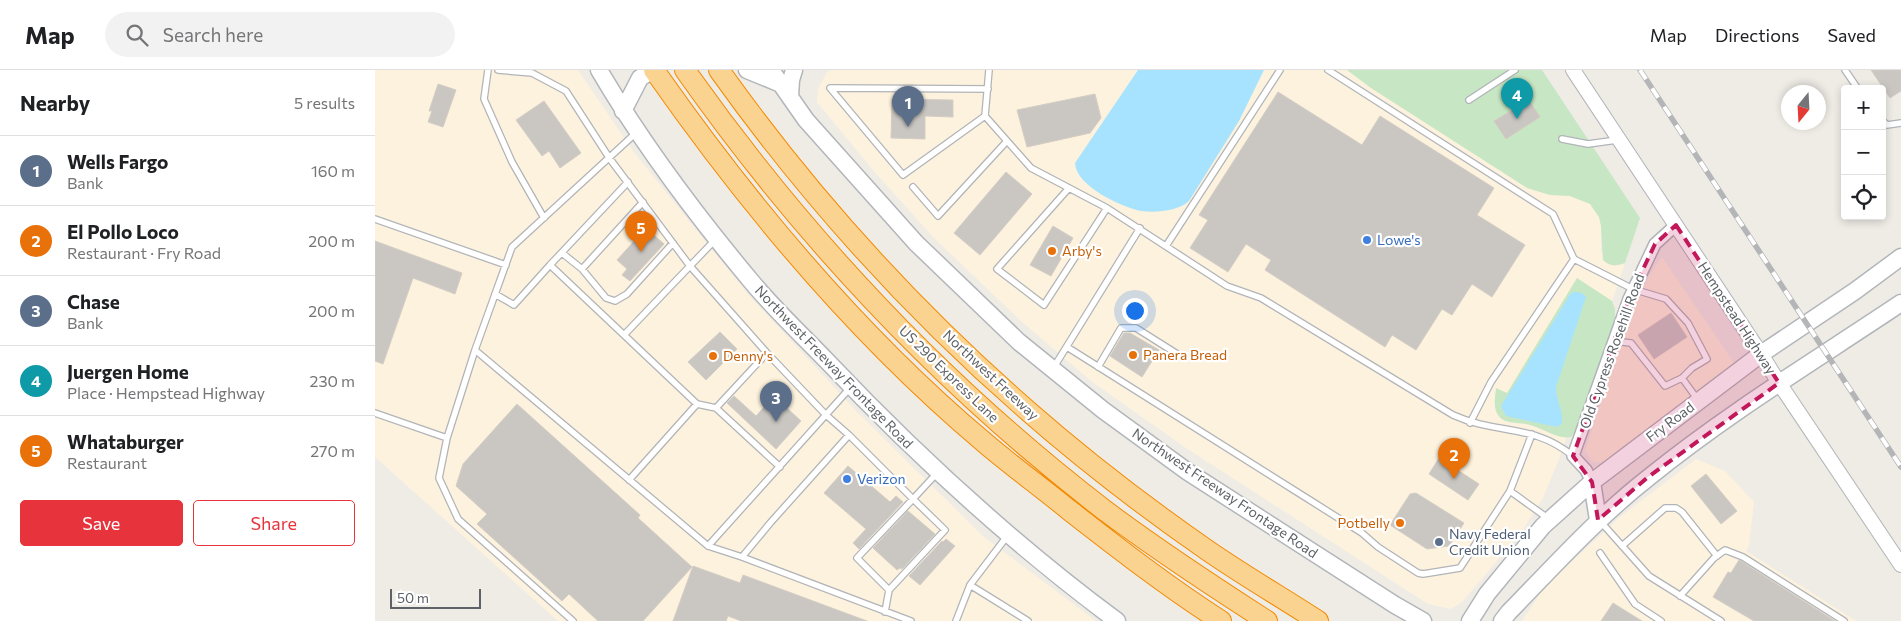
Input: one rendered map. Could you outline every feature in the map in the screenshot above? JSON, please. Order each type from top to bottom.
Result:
[{"type":"highway","points":[[653,70],[752,200],[825,285],[935,397],[985,442],[1143,568],[1221,621]]},
{"type":"highway","name":"US 290 Express Lane","points":[[685,70],[768,182],[899,328],[956,384],[1043,461],[1104,509],[1187,569],[1267,621]]},
{"type":"highway","name":"Northwest Freeway","points":[[719,70],[785,159],[863,250],[950,339],[1027,411],[1106,475],[1207,550],[1318,621]]},
{"type":"main road","name":"Northwest Freeway Frontage Road","points":[[599,70],[637,132],[688,203],[752,282],[852,387],[938,472],[1008,535],[1117,621]]},
{"type":"main road","points":[[623,111],[640,78],[653,70]]},
{"type":"main road","points":[[747,70],[786,90],[794,70]]},
{"type":"main road","name":"Northwest Freeway Frontage Road","points":[[771,70],[806,120],[916,243],[1019,342],[1103,410],[1188,472],[1423,621]]},
{"type":"main road","name":"Fry Road","points":[[1470,621],[1487,594],[1550,520],[1592,482],[1761,354],[1855,292],[1901,257]]},
{"type":"main road","points":[[1503,621],[1509,612],[1598,520],[1649,477],[1779,383],[1901,303]]},
{"type":"main road","points":[[1592,482],[1598,520]]},
{"type":"main road","points":[[1395,605],[1404,621]]},
{"type":"street","name":"Hempstead Highway","points":[[1573,70],[1901,565]]},
{"type":"street","name":"Old Cypress Rosehill Road","points":[[1573,456],[1633,289],[1655,244],[1676,226]]},
{"type":"street","points":[[1573,456],[1586,470],[1592,482]]},
{"type":"lane","points":[[488,70],[484,99],[512,162],[544,218]]},
{"type":"lane","points":[[498,70],[532,73],[567,91],[609,159],[690,266],[767,353],[826,415],[849,435],[945,530],[889,590],[885,612]]},
{"type":"lane","points":[[989,70],[985,116],[1031,168],[1107,208],[1227,286],[1261,298],[1453,415],[1470,423],[1532,434],[1561,446],[1573,456]]},
{"type":"lane","points":[[1167,246],[1280,70]]},
{"type":"lane","points":[[1328,70],[1553,214],[1574,259],[1633,289],[1666,299],[1688,323],[1707,359],[1692,368],[1682,378],[1665,386],[1631,343],[1613,341]]},
{"type":"lane","points":[[1469,100],[1515,70]]},
{"type":"lane","points":[[1845,70],[1855,85]]},
{"type":"lane","points":[[985,116],[903,175],[830,88],[988,89]]},
{"type":"lane","points":[[1886,124],[1901,123]]},
{"type":"lane","points":[[573,621],[458,519],[439,478],[447,438],[475,350],[512,246],[637,132]]},
{"type":"lane","points":[[1562,140],[1589,144],[1619,140]]},
{"type":"lane","points":[[913,187],[938,216],[1007,141]]},
{"type":"lane","points":[[495,294],[514,305],[628,182]]},
{"type":"lane","points":[[1069,188],[997,269],[1044,305],[1107,208]]},
{"type":"lane","points":[[582,269],[643,202]]},
{"type":"lane","points":[[375,219],[506,265]]},
{"type":"lane","points":[[1053,369],[1140,228]]},
{"type":"lane","points":[[624,335],[717,238]]},
{"type":"lane","points":[[562,253],[582,269],[607,298],[615,300],[627,294],[673,243]]},
{"type":"lane","points":[[1470,423],[1491,382],[1574,259]]},
{"type":"lane","points":[[551,265],[697,404],[716,408],[780,467]]},
{"type":"lane","points":[[1098,367],[1121,328],[1136,328],[1182,357]]},
{"type":"lane","points":[[1067,347],[1305,496],[1362,533],[1378,547],[1418,572],[1431,573],[1460,568],[1510,491],[1532,434]]},
{"type":"lane","points":[[475,350],[708,546],[742,557],[901,619],[911,621]]},
{"type":"lane","points":[[716,408],[767,353]]},
{"type":"lane","points":[[1682,378],[1698,401]]},
{"type":"lane","points":[[708,546],[852,387]]},
{"type":"lane","points":[[629,480],[697,404]]},
{"type":"lane","points":[[375,413],[447,438]]},
{"type":"lane","points":[[742,557],[849,435]]},
{"type":"lane","points":[[889,590],[857,558],[938,472]]},
{"type":"lane","points":[[1510,491],[1550,520]]},
{"type":"lane","points":[[1622,546],[1665,508],[1676,508],[1682,512],[1717,556]]},
{"type":"lane","points":[[1598,520],[1649,576],[1721,621]]},
{"type":"lane","points":[[956,621],[970,586],[1008,535]]},
{"type":"lane","points":[[1680,596],[1717,556],[1725,550],[1743,557],[1844,621]]},
{"type":"lane","points":[[1600,553],[1635,604],[1661,621]]},
{"type":"lane","points":[[970,586],[1028,621]]},
{"type":"highlighted area","points":[[1676,225],[1779,383],[1648,477],[1598,520],[1592,482],[1573,456],[1629,299],[1655,244]]},
{"type":"shaded area","points":[[375,70],[578,70],[633,151],[747,293],[858,413],[984,537],[1096,621],[558,621],[375,457]]},
{"type":"shaded area","points":[[831,70],[1347,70],[1371,88],[1527,188],[1550,195],[1570,196],[1590,204],[1599,217],[1601,251],[1615,266],[1625,263],[1559,459],[1543,498],[1520,534],[1462,602],[1451,609],[1428,604],[1186,448],[1091,381],[1022,322],[934,238],[872,169],[817,102],[818,89],[827,72]]},
{"type":"shaded area","points":[[1662,257],[1734,363],[1603,463],[1592,461],[1585,451],[1634,304]]},
{"type":"shaded area","points":[[1696,459],[1725,471],[1754,502],[1749,545],[1746,551],[1856,621],[1522,621],[1546,585],[1620,517]]},
{"type":"green space","points":[[1347,70],[1542,70],[1640,218],[1625,263],[1613,265],[1603,260],[1599,217],[1590,204],[1570,196],[1550,195],[1527,188],[1371,88]]},
{"type":"green space","points":[[1577,278],[1612,301],[1615,309],[1615,320],[1580,424],[1571,437],[1561,437],[1530,425],[1513,423],[1501,418],[1495,409],[1496,388],[1507,393]]},
{"type":"water","points":[[1138,70],[1264,70],[1239,121],[1189,201],[1173,209],[1154,212],[1132,209],[1101,194],[1083,180],[1077,172],[1075,163]]},
{"type":"water","points":[[1571,293],[1582,293],[1586,297],[1556,387],[1562,423],[1557,427],[1506,416],[1501,406]]},
{"type":"building","points":[[1871,70],[1901,70],[1901,91],[1890,98],[1886,92],[1886,85],[1881,85]]},
{"type":"building","points":[[438,84],[456,90],[443,127],[428,122],[432,111],[429,111]]},
{"type":"building","points":[[1278,92],[1362,145],[1380,116],[1494,188],[1477,215],[1525,245],[1492,297],[1472,284],[1452,315],[1442,309],[1416,350],[1392,335],[1385,347],[1265,270],[1271,260],[1246,244],[1228,272],[1190,248],[1208,220],[1199,215]]},
{"type":"building","points":[[1095,94],[1101,118],[1090,133],[1027,147],[1017,110]]},
{"type":"building","points":[[892,99],[953,100],[953,117],[925,116],[925,139],[891,138]]},
{"type":"building","points":[[1529,100],[1540,117],[1506,139],[1494,121]]},
{"type":"building","points":[[544,101],[581,153],[560,168],[549,151],[542,156],[516,120]]},
{"type":"building","points":[[1006,172],[1032,194],[980,255],[954,233]]},
{"type":"building","name":"Arby's","points":[[1053,226],[1073,238],[1051,276],[1030,265]]},
{"type":"building","points":[[646,228],[664,244],[630,281],[622,275],[627,269],[617,260]]},
{"type":"building","points":[[375,241],[462,273],[455,294],[413,278],[383,364],[375,361]]},
{"type":"building","points":[[1671,313],[1687,337],[1654,359],[1638,335]]},
{"type":"building","name":"Denny's","points":[[720,332],[737,349],[706,380],[688,362]]},
{"type":"building","points":[[1124,333],[1130,333],[1159,350],[1142,377],[1110,356]]},
{"type":"building","points":[[734,396],[756,416],[774,396],[801,421],[776,449],[727,403]]},
{"type":"building","points":[[517,404],[640,515],[638,518],[692,567],[643,621],[598,621],[569,594],[562,601],[477,524],[487,514],[456,486],[463,464]]},
{"type":"building","points":[[1439,458],[1479,484],[1468,500],[1429,474]]},
{"type":"building","points":[[848,466],[890,502],[896,496],[903,502],[859,549],[853,543],[866,529],[824,493]]},
{"type":"building","points":[[1706,474],[1737,511],[1721,524],[1691,486]]},
{"type":"building","points":[[1416,493],[1464,523],[1449,546],[1427,549],[1390,525],[1410,494]]},
{"type":"building","points":[[908,511],[935,534],[902,569],[897,570],[873,548]]},
{"type":"building","points":[[946,539],[955,546],[920,585],[909,576]]},
{"type":"building","points":[[1739,560],[1835,621],[1754,621],[1713,597],[1728,572],[1731,573]]},
{"type":"building","points":[[693,566],[740,583],[743,575],[867,621],[741,621],[728,616],[726,621],[673,621]]},
{"type":"building","points":[[1613,603],[1642,621],[1601,621]]},
{"type":"railway","points":[[1640,70],[1901,467]]},
{"type":"place","name":"Juergen Home","points":[[1517,119]]},
{"type":"place","name":"Wells Fargo","points":[[908,127]]},
{"type":"place","name":"Lowe's","points":[[1367,240]]},
{"type":"place","name":"Arby's","points":[[1052,251]]},
{"type":"place","name":"Whataburger","points":[[641,252]]},
{"type":"place","name":"Panera Bread","points":[[1133,355]]},
{"type":"place","name":"Denny's","points":[[713,356]]},
{"type":"place","name":"Chase","points":[[776,422]]},
{"type":"place","name":"Verizon","points":[[847,479]]},
{"type":"place","name":"El Pollo Loco","points":[[1454,479]]},
{"type":"place","name":"Potbelly","points":[[1400,523]]},
{"type":"place","name":"Navy Federal Credit Union","points":[[1439,542]]}]
